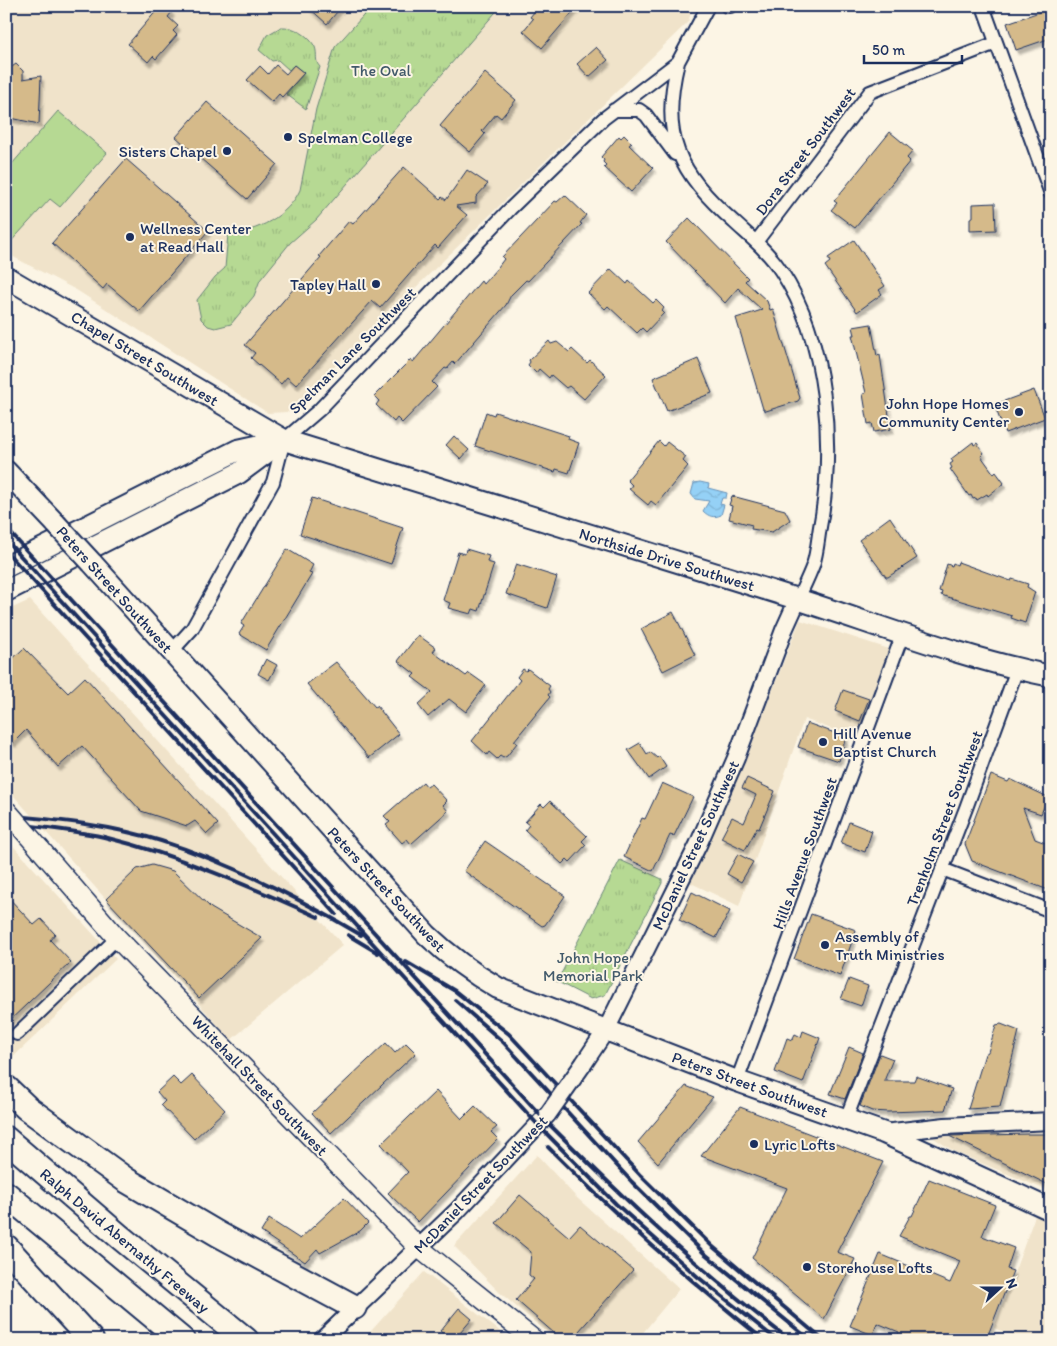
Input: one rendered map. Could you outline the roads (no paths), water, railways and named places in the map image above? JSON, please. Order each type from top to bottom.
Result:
[{"type":"highway","points":[[6,1088],[27,1108],[126,1180],[218,1234],[354,1307]]},
{"type":"highway","name":"Ralph David Abernathy Freeway","points":[[6,1139],[120,1238],[246,1340]]},
{"type":"highway","points":[[6,1194],[182,1340]]},
{"type":"highway","points":[[6,1247],[91,1340]]},
{"type":"main road","name":"Chapel Street Southwest","points":[[6,276],[284,440]]},
{"type":"main road","name":"Northside Drive Southwest","points":[[6,567],[238,450],[284,440],[798,600],[902,636],[1017,669],[1051,676]]},
{"type":"main road","points":[[6,591],[240,473],[284,440]]},
{"type":"main road","name":"Peters Street Southwest","points":[[6,471],[447,954],[472,973],[498,988],[736,1081],[884,1133],[1051,1210]]},
{"type":"main road","name":"Whitehall Street Southwest","points":[[6,810],[117,938],[418,1247],[534,1340]]},
{"type":"street","name":"Spelman Lane Southwest","points":[[284,440],[319,410],[510,209],[614,110],[678,62],[708,6]]},
{"type":"street","points":[[983,6],[1051,194]]},
{"type":"street","name":"Dora Street Southwest","points":[[756,242],[870,92],[996,43]]},
{"type":"street","points":[[678,62],[670,93],[670,114],[674,135],[685,168]]},
{"type":"street","points":[[614,110],[631,108],[639,110],[646,115],[709,200],[756,242],[781,270],[799,306],[817,359],[827,420],[829,458],[826,494],[813,564],[798,600]]},
{"type":"street","points":[[171,652],[192,629],[273,482],[284,440]]},
{"type":"street","name":"McDaniel Street Southwest","points":[[322,1340],[354,1307],[457,1211],[548,1114],[606,1030],[718,800],[784,630],[798,600]]},
{"type":"street","name":"Hills Avenue Southwest","points":[[736,1081],[902,636]]},
{"type":"street","name":"Trenholm Street Southwest","points":[[846,1119],[1017,669]]},
{"type":"street","points":[[942,870],[1051,911]]},
{"type":"street","points":[[17,1034],[117,938]]},
{"type":"street","points":[[884,1133],[945,1126],[1051,1121]]},
{"type":"water","points":[[694,483],[709,484],[708,488],[727,493],[726,498],[722,498],[720,504],[724,505],[721,515],[714,517],[707,515],[703,511],[709,501],[695,499],[691,494]]},
{"type":"railway","points":[[6,528],[544,1119],[663,1234],[725,1288],[790,1340]]},
{"type":"railway","points":[[6,540],[538,1125],[616,1204],[698,1277],[777,1340]]},
{"type":"railway","points":[[6,551],[336,914]]},
{"type":"railway","points":[[6,815],[104,827],[161,841],[238,870],[313,907],[361,935]]},
{"type":"railway","points":[[6,823],[80,832],[132,844],[213,872],[318,917]]},
{"type":"railway","points":[[348,935],[378,953]]},
{"type":"railway","points":[[406,962],[455,991],[509,1034],[641,1176],[712,1246],[823,1340]]},
{"type":"railway","points":[[455,1000],[503,1042],[632,1182],[704,1253],[810,1340]]},
{"type":"railway","points":[[548,1147],[653,1246],[764,1340]]},
{"type":"place","name":"Spelman College","points":[[288,137]]},
{"type":"place","name":"Sisters Chapel","points":[[227,151]]},
{"type":"place","name":"Wellness Center at Read Hall","points":[[130,237]]},
{"type":"place","name":"Tapley Hall","points":[[376,284]]},
{"type":"place","name":"John Hope Homes Community Center","points":[[1019,412]]},
{"type":"place","name":"Hill Avenue Baptist Church","points":[[823,742]]},
{"type":"place","name":"Assembly of Truth Ministries","points":[[825,945]]},
{"type":"place","name":"Lyric Lofts","points":[[754,1144]]},
{"type":"place","name":"Storehouse Lofts","points":[[807,1267]]},
{"type":"park label","name":"The Oval","points":[[381,70]]},
{"type":"park label","name":"John Hope Memorial Park","points":[[593,966]]}]
